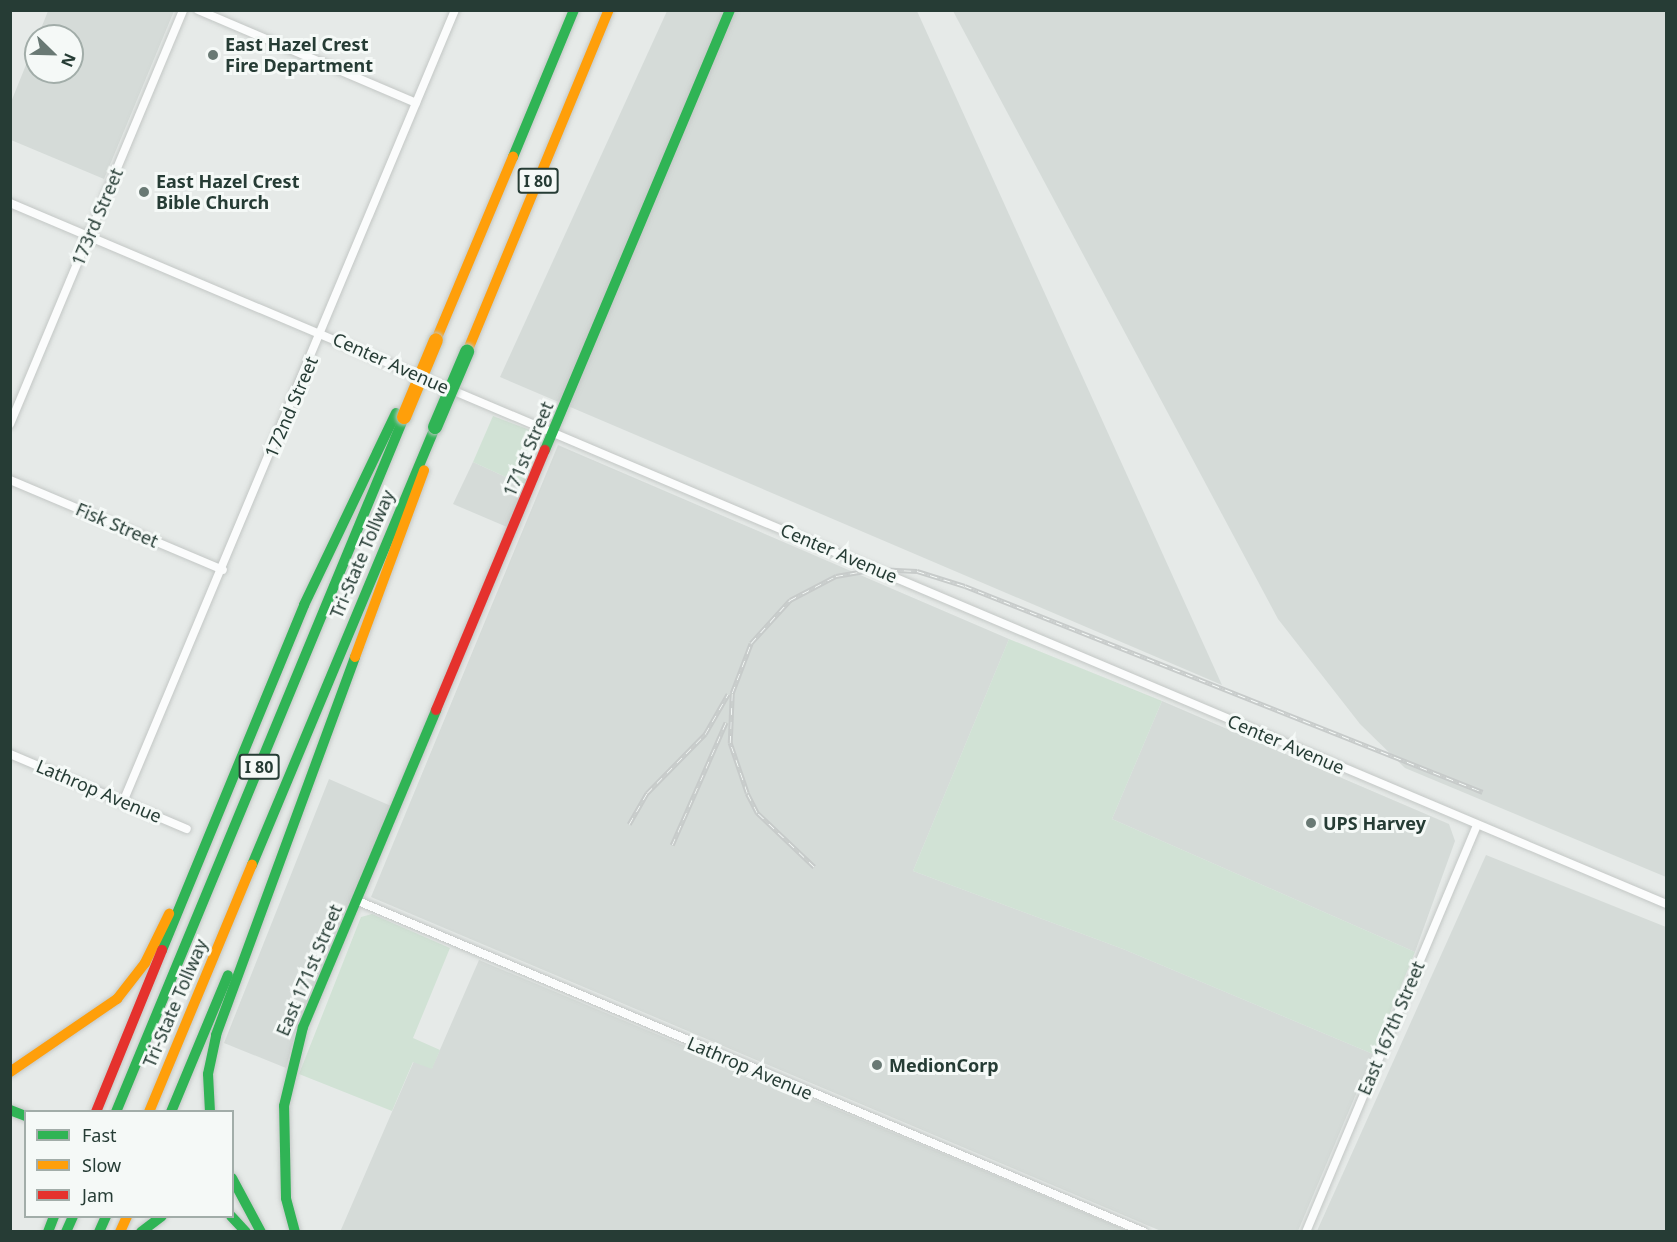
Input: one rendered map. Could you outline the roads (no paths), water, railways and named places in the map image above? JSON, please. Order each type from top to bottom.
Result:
[{"type":"main road","name":"Tri-State Tollway","points":[[117,1110],[400,415],[434,344],[574,10]]},
{"type":"main road","name":"Tri-State Tollway","points":[[150,1110],[609,10]]},
{"type":"main road","name":"171st Street","points":[[358,901],[730,10]]},
{"type":"main road","points":[[97,1110],[318,573],[400,415]]},
{"type":"main road","points":[[172,1110],[263,897],[402,540],[434,430]]},
{"type":"main road","points":[[10,1072],[98,1016],[140,971],[243,754]]},
{"type":"main road","points":[[210,1110],[213,1044],[263,897]]},
{"type":"main road","name":"East 171st Street","points":[[295,1232],[282,1152],[292,1060],[358,901]]},
{"type":"main road","points":[[234,1182],[261,1232]]},
{"type":"main road","points":[[66,1232],[72,1218]]},
{"type":"main road","points":[[99,1232],[105,1218]]},
{"type":"main road","points":[[120,1232],[126,1218]]},
{"type":"main road","points":[[141,1232],[159,1218]]},
{"type":"main road","points":[[233,1218],[246,1232]]},
{"type":"street","name":"173rd Street","points":[[10,424],[183,10]]},
{"type":"street","points":[[198,10],[416,103]]},
{"type":"street","name":"172nd Street","points":[[123,802],[223,570],[455,10]]},
{"type":"street","name":"Center Avenue","points":[[10,203],[321,332],[554,434],[1666,904]]},
{"type":"street","name":"Fisk Street","points":[[10,480],[223,570]]},
{"type":"street","name":"Lathrop Avenue","points":[[10,754],[187,829]]},
{"type":"street","name":"East 167th Street","points":[[1306,1232],[1477,825]]},
{"type":"street","name":"Lathrop Avenue","points":[[358,901],[1144,1232]]},
{"type":"railway","points":[[814,867],[757,813],[747,793],[730,743],[732,693],[751,643],[790,600],[836,576],[876,569],[917,571],[965,586],[1483,792]]},
{"type":"railway","points":[[629,824],[647,793],[705,734],[728,694]]},
{"type":"railway","points":[[672,845],[726,722]]},
{"type":"place","name":"East Hazel Crest Fire Department","points":[[213,55]]},
{"type":"place","name":"East Hazel Crest Bible Church","points":[[144,192]]},
{"type":"place","name":"UPS Harvey","points":[[1311,823]]},
{"type":"place","name":"MedionCorp","points":[[877,1065]]}]
